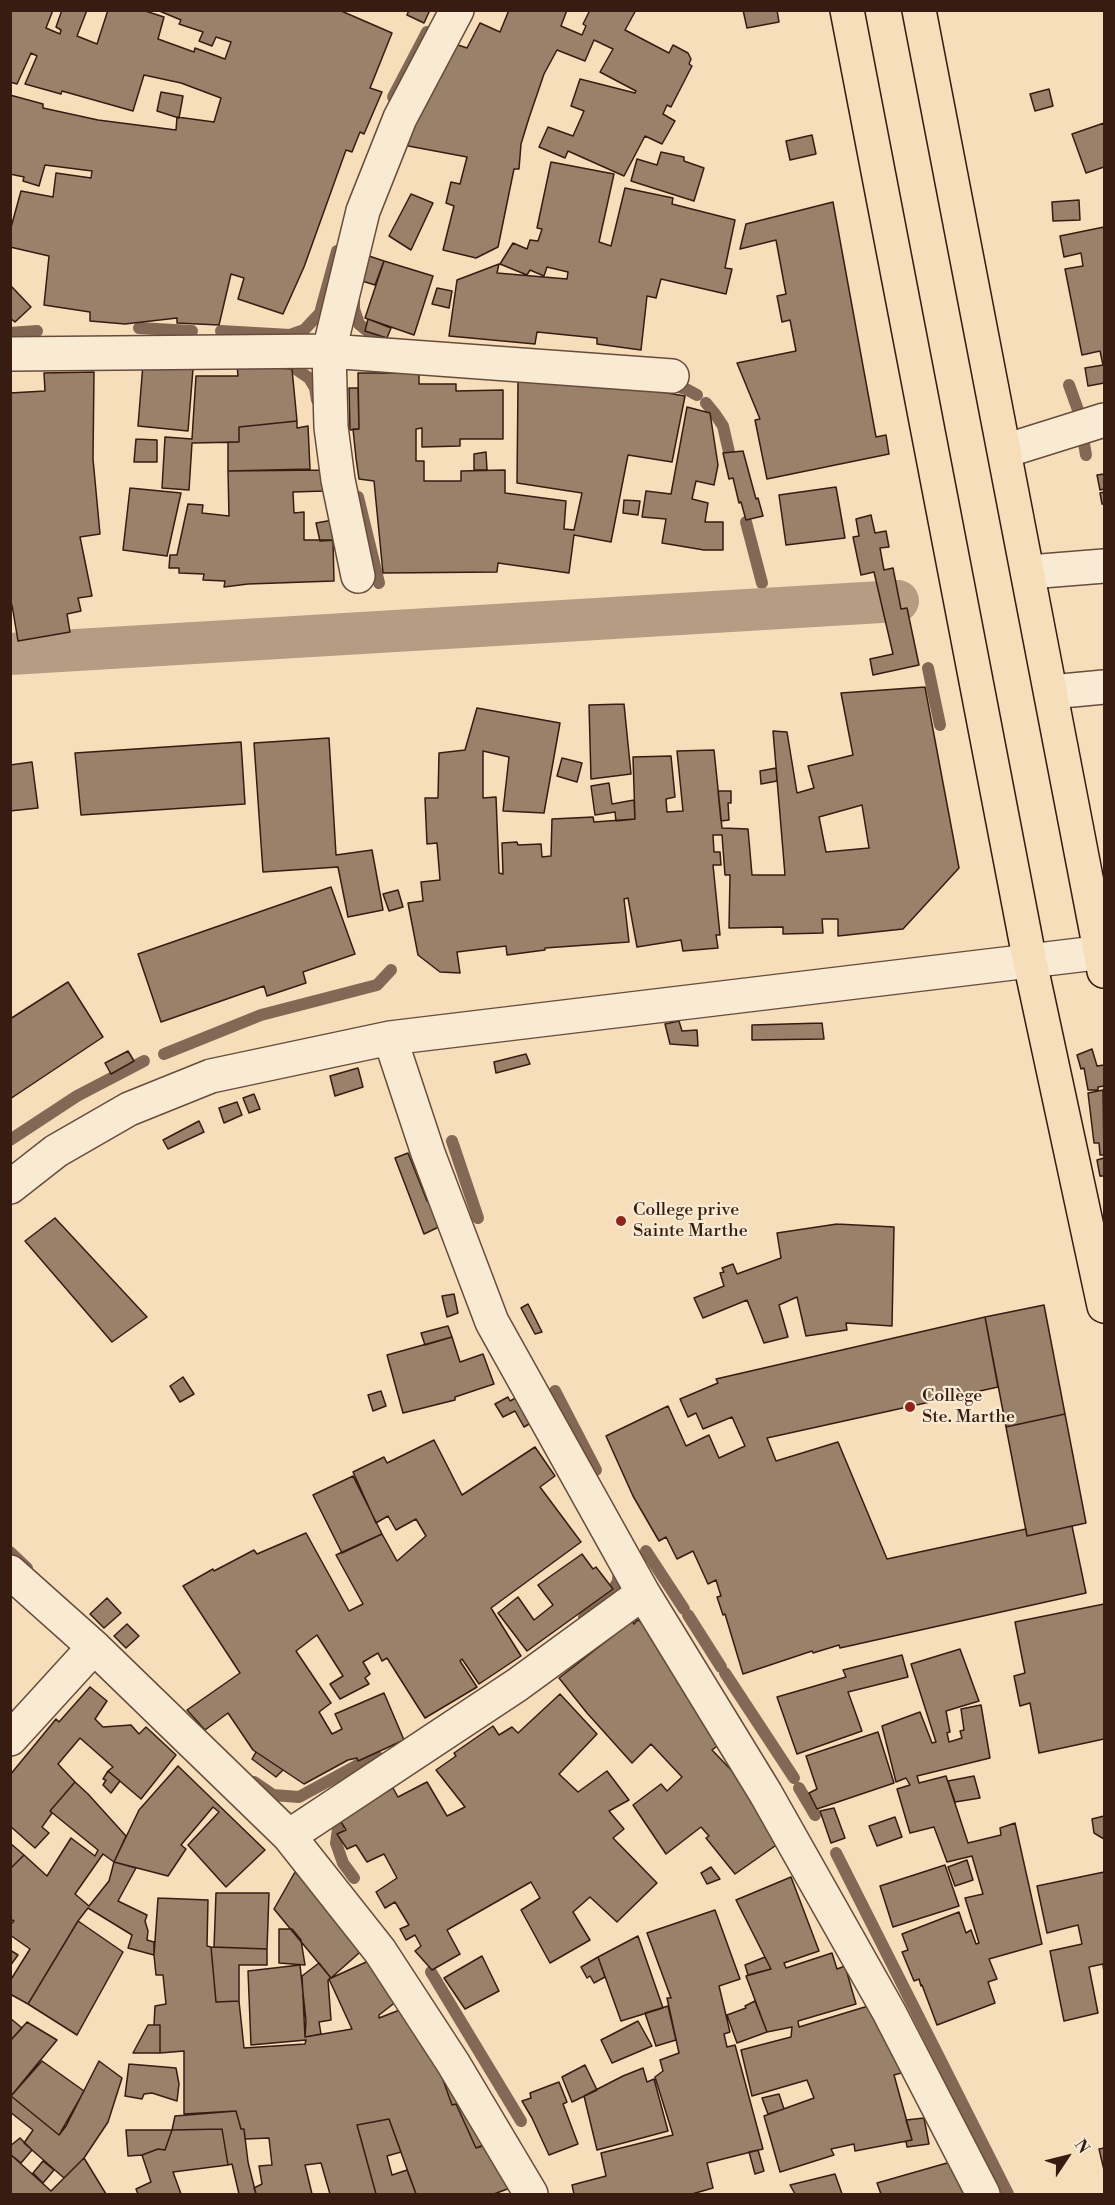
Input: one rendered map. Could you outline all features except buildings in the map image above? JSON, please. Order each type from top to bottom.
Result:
[{"type":"main road","points":[[848,10],[1030,962],[1104,1306]]},
{"type":"main road","points":[[919,10],[1103,958]]},
{"type":"street","points":[[358,576],[338,480],[332,427],[329,351],[363,211],[400,118],[457,10]]},
{"type":"street","points":[[10,354],[329,351],[672,376]]},
{"type":"street","points":[[1005,450],[1104,420]]},
{"type":"street","points":[[1029,572],[1104,566]]},
{"type":"street","points":[[1051,692],[1104,687]]},
{"type":"street","points":[[10,1187],[56,1151],[129,1109],[211,1076],[390,1038],[1030,962],[1103,958]]},
{"type":"street","points":[[390,1038],[428,1153],[492,1322],[643,1593],[766,1794],[866,1971],[983,2194]]},
{"type":"street","points":[[10,1572],[94,1647],[289,1836],[380,1951],[453,2063],[531,2194]]},
{"type":"street","points":[[289,1836],[517,1685],[643,1593]]},
{"type":"street","points":[[10,1739],[94,1647]]},
{"type":"waterway","points":[[393,97],[427,32]]},
{"type":"waterway","points":[[221,331],[290,335],[304,330],[320,313],[337,251]]},
{"type":"waterway","points":[[354,297],[354,309],[359,324],[374,336]]},
{"type":"waterway","points":[[139,328],[192,331]]},
{"type":"waterway","points":[[10,333],[37,331]]},
{"type":"waterway","points":[[290,365],[309,378],[315,388],[317,400]]},
{"type":"waterway","points":[[668,384],[697,395]]},
{"type":"waterway","points":[[1069,385],[1078,410],[1086,455]]},
{"type":"waterway","points":[[706,403],[723,426],[729,452]]},
{"type":"waterway","points":[[358,497],[379,583]]},
{"type":"waterway","points":[[746,522],[762,583]]},
{"type":"waterway","points":[[10,654],[898,601]]},
{"type":"waterway","points":[[928,668],[940,725]]},
{"type":"waterway","points":[[164,1054],[261,1015],[377,985],[391,970]]},
{"type":"waterway","points":[[10,1140],[77,1096],[144,1061]]},
{"type":"waterway","points":[[452,1141],[478,1218]]},
{"type":"waterway","points":[[555,1391],[596,1470]]},
{"type":"waterway","points":[[646,1551],[684,1609]]},
{"type":"waterway","points":[[10,1552],[27,1568]]},
{"type":"waterway","points":[[584,1617],[611,1594],[618,1581],[619,1565]]},
{"type":"waterway","points":[[688,1615],[721,1667]]},
{"type":"waterway","points":[[725,1673],[794,1778]]},
{"type":"waterway","points":[[254,1782],[273,1795],[299,1797],[376,1755]]},
{"type":"waterway","points":[[799,1788],[815,1815]]},
{"type":"waterway","points":[[347,1809],[339,1822],[336,1843],[343,1863],[354,1878]]},
{"type":"waterway","points":[[836,1853],[1008,2194]]},
{"type":"waterway","points":[[431,1972],[521,2121]]},
{"type":"place","name":"College prive Sainte Marthe","points":[[621,1221]]},
{"type":"place","name":"Collège Ste. Marthe","points":[[910,1407]]}]
